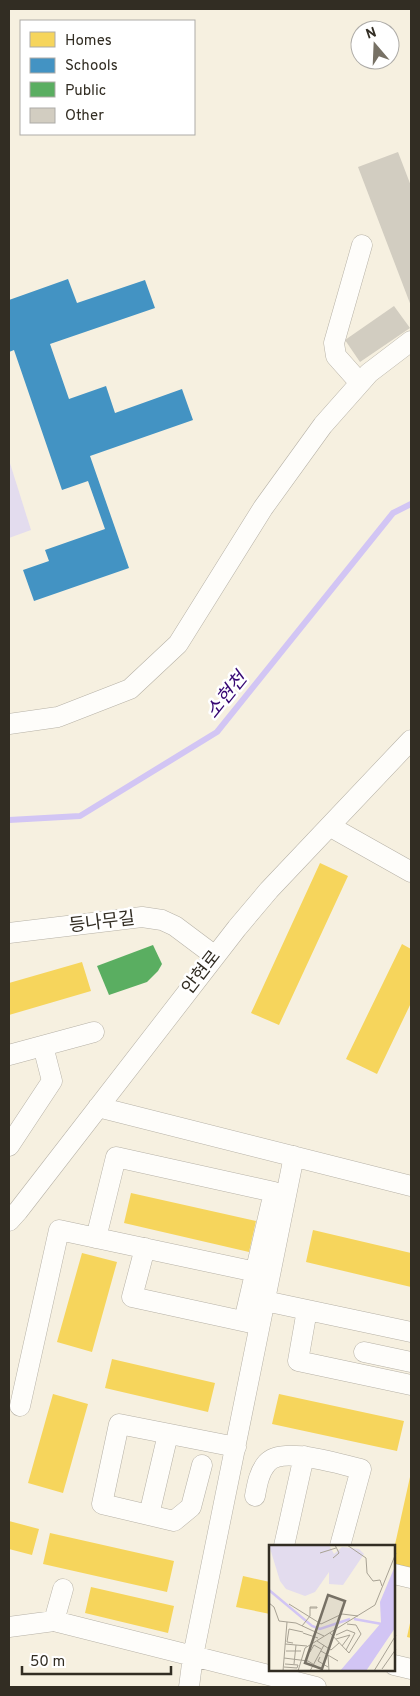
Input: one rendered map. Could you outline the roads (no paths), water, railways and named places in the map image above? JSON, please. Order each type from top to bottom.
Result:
[{"type":"street","points":[[360,383],[336,356],[334,343],[362,245]]},
{"type":"street","points":[[9,724],[58,717],[130,689],[178,644],[263,508],[323,425],[369,372],[411,341]]},
{"type":"street","name":"안현로","points":[[9,1221],[215,956],[270,890],[411,740]]},
{"type":"street","points":[[331,827],[411,872]]},
{"type":"street","name":"등나무길","points":[[9,933],[142,917],[162,920],[175,926],[215,956]]},
{"type":"street","points":[[9,1055],[94,1032]]},
{"type":"street","points":[[9,1146],[52,1081],[43,1046]]},
{"type":"street","points":[[98,1107],[411,1186]]},
{"type":"street","points":[[252,1323],[265,1301],[294,1156]]},
{"type":"street","points":[[96,1238],[116,1157],[274,1192],[256,1272],[252,1323],[236,1447],[193,1656],[190,1687]]},
{"type":"street","points":[[20,1406],[59,1230],[256,1272]]},
{"type":"street","points":[[145,1248],[132,1296],[252,1323]]},
{"type":"street","points":[[265,1301],[411,1332]]},
{"type":"street","points":[[307,1310],[298,1361],[411,1385]]},
{"type":"street","points":[[364,1352],[411,1362]]},
{"type":"street","points":[[202,1465],[191,1507],[174,1520],[102,1504],[119,1424],[236,1447]]},
{"type":"street","points":[[149,1515],[168,1434]]},
{"type":"street","points":[[255,1496],[259,1478],[267,1462],[280,1456],[304,1456],[361,1469],[340,1545]]},
{"type":"street","points":[[284,1545],[304,1456]]},
{"type":"street","points":[[395,1574],[411,1578]]},
{"type":"street","points":[[54,1621],[63,1589]]},
{"type":"street","points":[[9,1627],[54,1621],[316,1687]]},
{"type":"street","points":[[395,1665],[411,1669]]},
{"type":"waterway","name":"소현천","points":[[9,820],[80,816],[217,732],[393,513],[411,504]]}]
